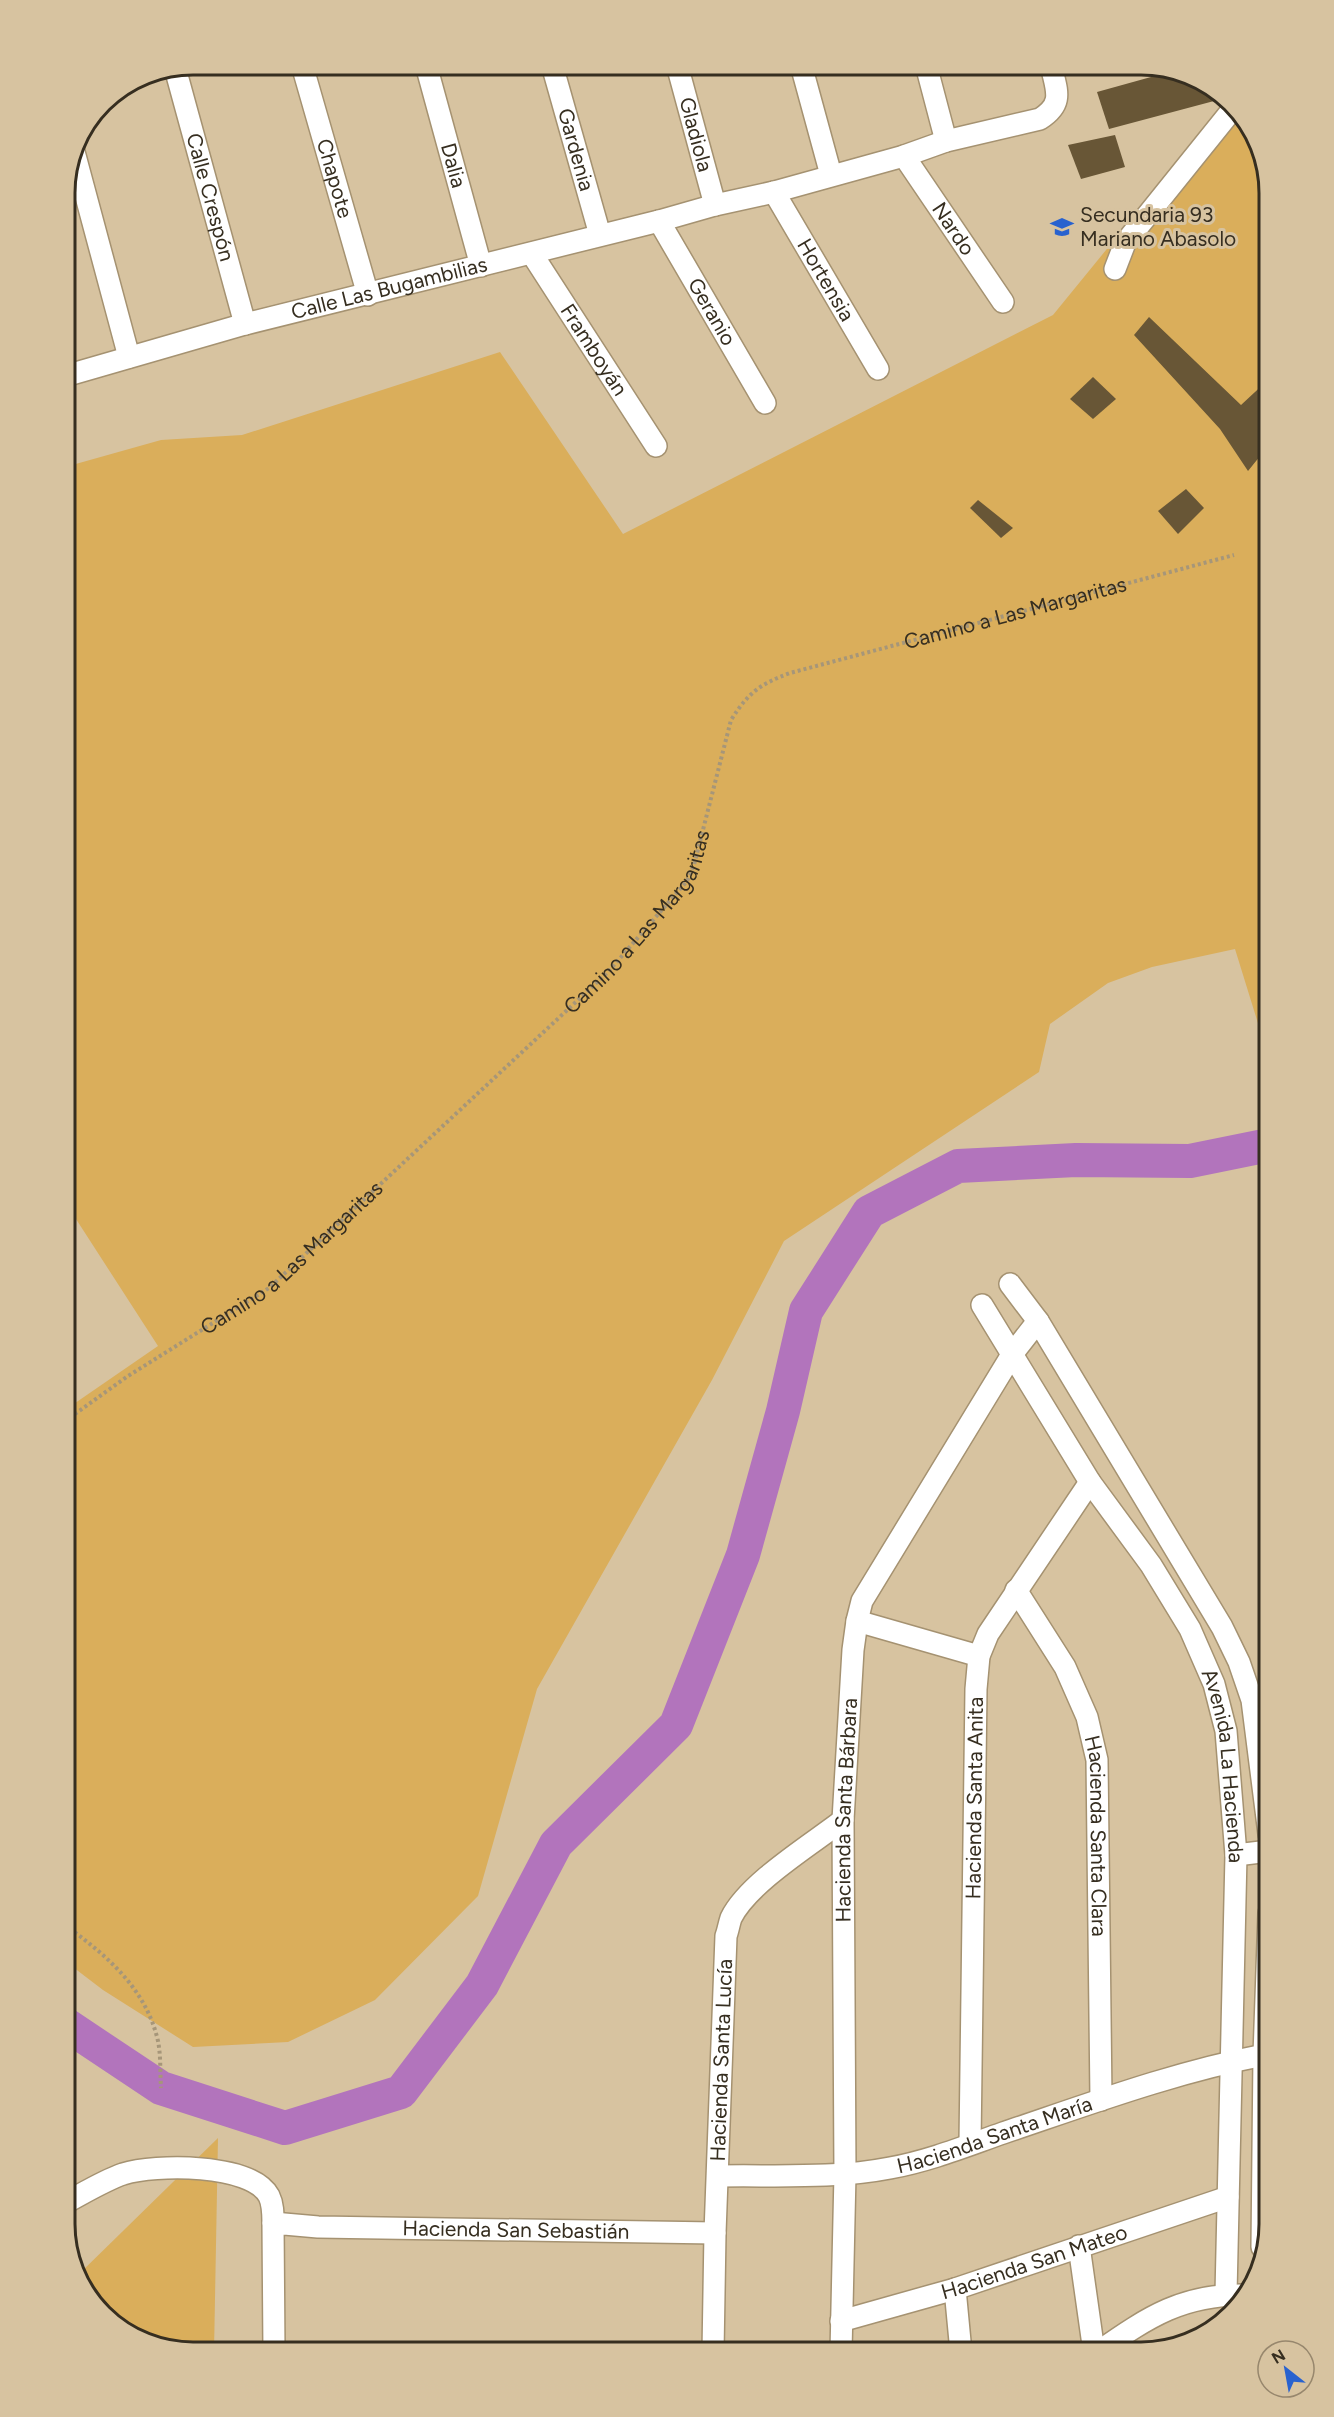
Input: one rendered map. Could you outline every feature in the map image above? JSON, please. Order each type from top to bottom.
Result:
[{"type":"street","name":"Chapote","points":[[305,75],[368,295]]},
{"type":"street","name":"Dalia","points":[[429,75],[481,266]]},
{"type":"street","name":"Gardenia","points":[[555,75],[600,235]]},
{"type":"street","name":"Gladiola","points":[[679,75],[715,205]]},
{"type":"street","points":[[804,75],[831,175]]},
{"type":"street","points":[[929,75],[946,141]]},
{"type":"street","name":"Calle Las Bugambilias","points":[[75,373],[245,324],[774,192],[904,156],[946,141],[1040,119],[1051,112],[1056,105],[1058,97],[1053,75]]},
{"type":"street","name":"Calle Crespón","points":[[177,76],[245,324]]},
{"type":"street","points":[[1115,269],[1125,243],[1229,114]]},
{"type":"street","name":"Nardo","points":[[904,156],[1003,302]]},
{"type":"street","points":[[78,167],[129,357]]},
{"type":"street","name":"Hortensia","points":[[774,192],[878,369]]},
{"type":"street","name":"Geranio","points":[[659,221],[765,403]]},
{"type":"street","name":"Framboyán","points":[[532,254],[656,446]]},
{"type":"street","name":"Avenida La Hacienda","points":[[1010,1284],[1038,1321],[1222,1627],[1239,1662],[1252,1700],[1259,1751]]},
{"type":"street","name":"Avenida La Hacienda","points":[[982,1305],[1090,1482],[1152,1565],[1190,1629],[1214,1684],[1226,1731],[1236,1855],[1226,2294]]},
{"type":"street","name":"Hacienda Santa Bárbara","points":[[840,2342],[845,2174],[843,1820],[853,1650],[857,1621],[862,1601],[1013,1353],[1038,1321]]},
{"type":"street","name":"Hacienda Santa Anita","points":[[970,2144],[976,1689],[979,1656],[988,1634],[1016,1590],[1090,1482]]},
{"type":"street","name":"Hacienda Santa Clara","points":[[1016,1590],[1065,1667],[1087,1717],[1097,1760],[1101,2100]]},
{"type":"street","points":[[857,1621],[979,1656]]},
{"type":"street","name":"Hacienda Santa Lucía","points":[[713,2342],[726,1936],[731,1919],[741,1903],[764,1880],[843,1820]]},
{"type":"street","points":[[1234,1821],[1259,1823]]},
{"type":"street","points":[[1236,1855],[1259,1852]]},
{"type":"street","name":"Hacienda Santa María","points":[[718,2176],[845,2174],[889,2169],[917,2162],[1101,2100],[1232,2061],[1259,2056]]},
{"type":"street","points":[[75,2197],[123,2174],[158,2167],[209,2169],[247,2177],[268,2194],[273,2209],[274,2342]]},
{"type":"street","name":"Hacienda San Mateo","points":[[841,2321],[955,2289],[1228,2197]]},
{"type":"street","name":"Hacienda San Sebastián","points":[[273,2223],[318,2227],[715,2233]]},
{"type":"street","points":[[1079,2246],[1094,2342]]},
{"type":"street","points":[[955,2289],[959,2342]]},
{"type":"street","points":[[1111,2342],[1138,2324],[1185,2301],[1235,2294]]},
{"type":"path","name":"Camino a Las Margaritas","points":[[75,1414],[128,1376],[269,1288],[608,972],[687,880],[694,865],[731,720],[742,702],[756,688],[790,674],[1234,555]]},
{"type":"path","points":[[75,1933],[99,1950],[126,1976],[147,2010],[158,2042],[160,2088]]},
{"type":"shaded area","points":[[1222,107],[1239,128],[1250,148],[1259,186],[1259,1027],[1235,949],[1152,967],[1108,983],[1050,1024],[1039,1072],[784,1241],[712,1380],[537,1689],[478,1896],[375,2000],[288,2042],[193,2047],[103,1990],[75,1969],[75,1403],[158,1346],[75,1217],[75,464],[161,440],[242,435],[500,352],[623,534],[1053,315]]},
{"type":"shaded area","points":[[218,2138],[214,2342],[170,2340],[141,2330],[115,2313],[104,2302],[84,2269]]},
{"type":"building","points":[[1155,76],[1179,81],[1214,101],[1109,129],[1097,92]]},
{"type":"building","points":[[1115,135],[1125,167],[1081,179],[1068,145]]},
{"type":"building","points":[[1149,317],[1241,405],[1259,388],[1259,457],[1248,471],[1220,429],[1134,335]]},
{"type":"building","points":[[1093,377],[1116,399],[1093,419],[1070,399]]},
{"type":"building","points":[[1186,489],[1204,508],[1178,534],[1158,511]]},
{"type":"building","points":[[978,500],[1013,528],[1001,538],[970,508]]},
{"type":"waterway","points":[[75,2031],[161,2088],[285,2128],[401,2092],[482,1985],[556,1844],[676,1725],[743,1555],[783,1411],[806,1311],[869,1212],[958,1166],[1076,1160],[1190,1161],[1259,1147]]},
{"type":"place","name":"Secundaria 93 Mariano Abasolo","points":[[1062,227]]}]
